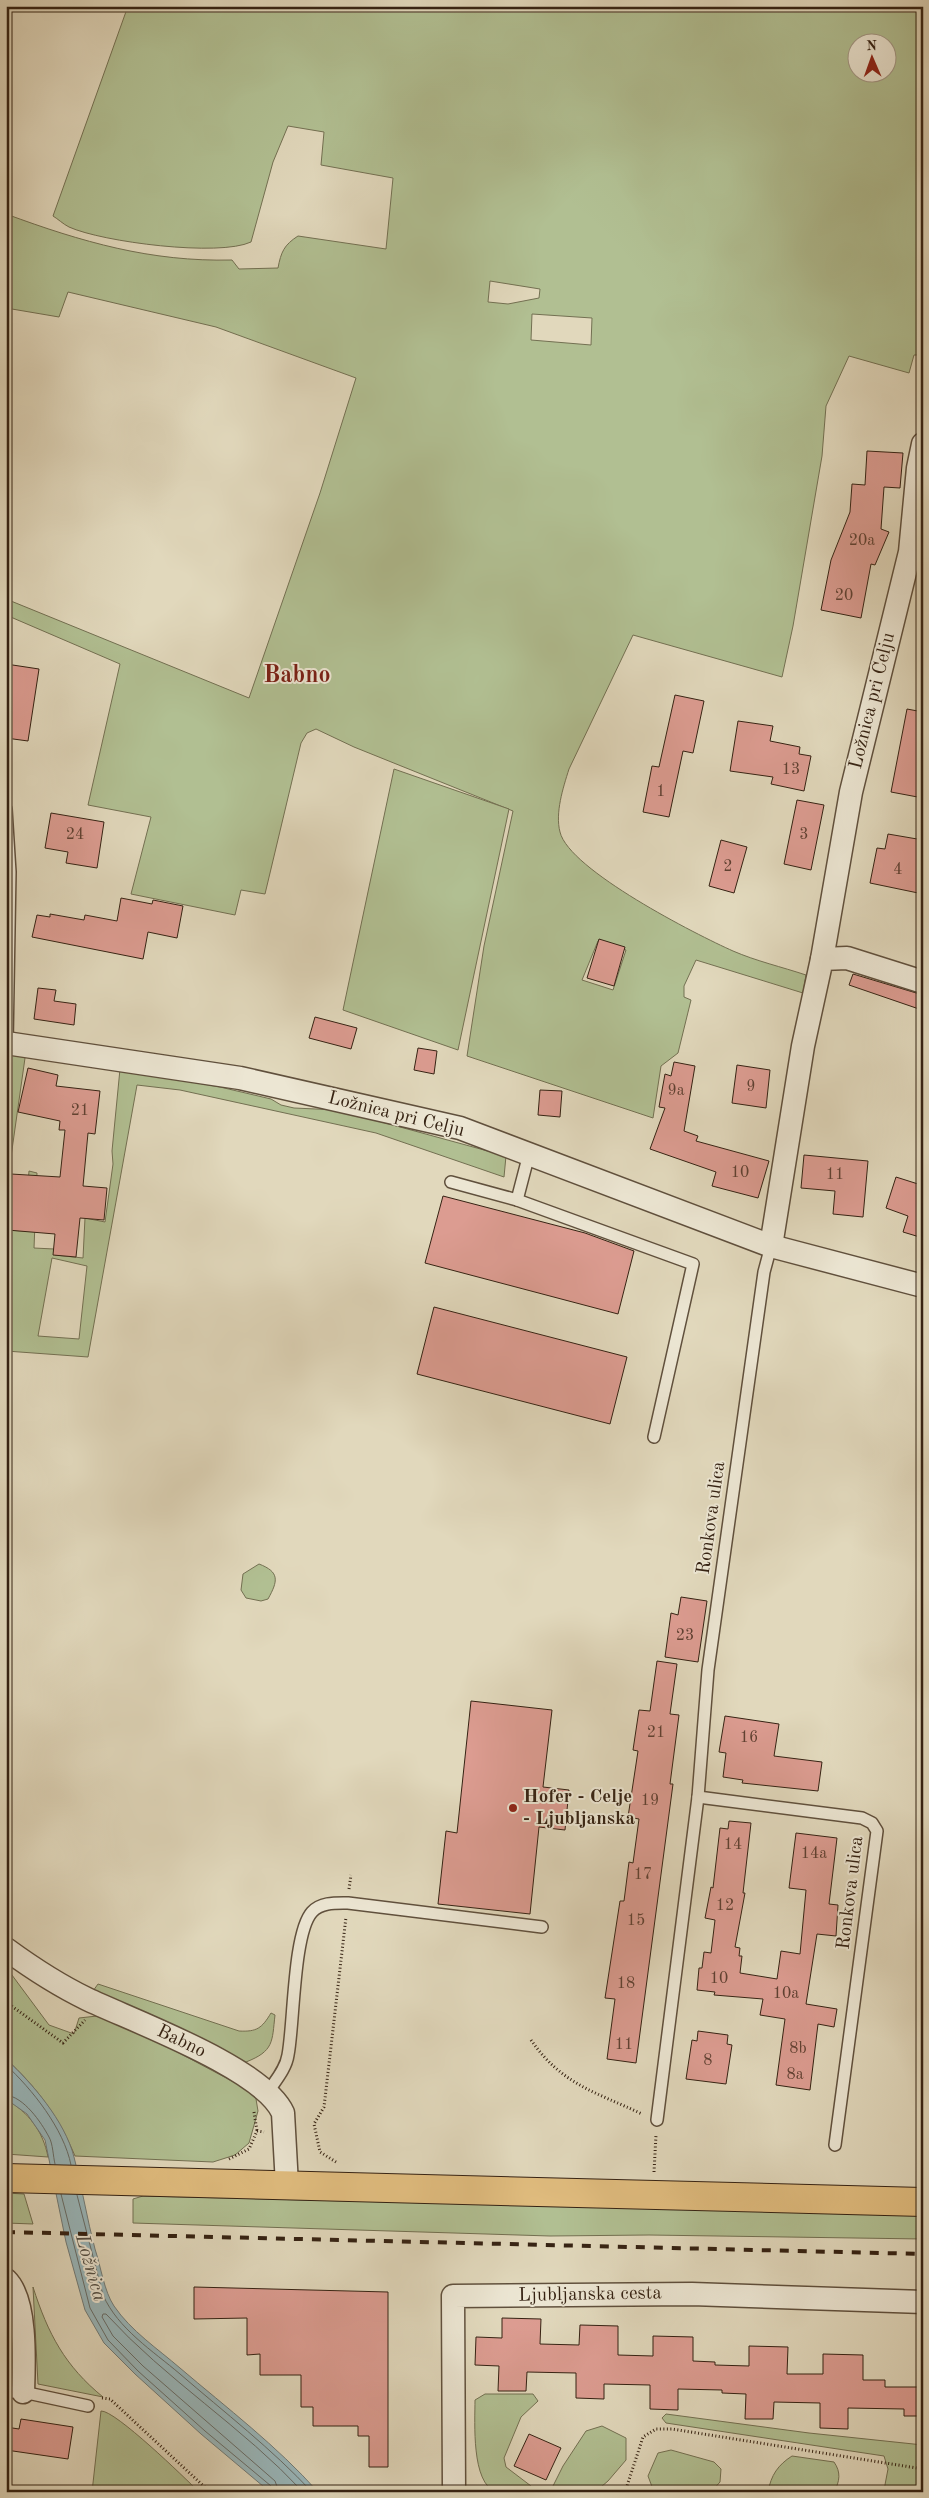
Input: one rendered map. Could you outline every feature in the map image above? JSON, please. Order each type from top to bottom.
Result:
[{"type":"main road","points":[[15,2178],[923,2202]]},
{"type":"street","name":"Ložnica pri Celju","points":[[770,1246],[803,1046],[822,959],[851,792],[910,552],[918,468],[923,444]]},
{"type":"street","points":[[822,959],[847,958],[923,982]]},
{"type":"street","name":"Ložnica pri Celju","points":[[7,1043],[240,1078],[460,1128],[770,1246],[923,1286]]},
{"type":"street","name":"Babno","points":[[6,1949],[36,1971],[87,1998],[180,2040],[244,2075],[261,2100],[278,2102],[283,2113],[287,2185]]},
{"type":"street","points":[[6,2280],[12,2285],[20,2304],[14,2392]]},
{"type":"street","name":"Ljubljanska cesta","points":[[454,2492],[453,2296],[692,2294],[923,2302]]},
{"type":"lane","points":[[6,809],[10,872],[7,1043]]},
{"type":"lane","points":[[517,1200],[529,1154]]},
{"type":"lane","points":[[451,1182],[517,1200],[693,1264],[654,1437]]},
{"type":"lane","name":"Ronkova ulica","points":[[657,2120],[698,1796],[708,1670],[764,1272],[770,1246]]},
{"type":"lane","name":"Ronkova ulica","points":[[698,1796],[862,1818],[872,1823],[877,1831],[835,2145]]},
{"type":"lane","points":[[261,2100],[288,2057],[299,1953],[304,1928],[312,1912],[328,1903],[348,1903],[542,1927]]},
{"type":"lane","points":[[14,2392],[88,2406]]},
{"type":"path","points":[[314,2133],[314,2124],[324,2107],[351,1874]]},
{"type":"path","points":[[6,2002],[63,2043],[90,2015]]},
{"type":"path","points":[[531,2040],[540,2053],[560,2073],[580,2087],[657,2120],[653,2177]]},
{"type":"path","points":[[257,2131],[261,2100]]},
{"type":"path","points":[[100,2398],[110,2399],[210,2492]]},
{"type":"path","points":[[625,2492],[642,2438],[656,2429],[672,2429],[923,2469]]},
{"type":"green space","points":[[128,6],[923,6],[923,355],[914,355],[909,373],[849,356],[826,406],[822,456],[793,626],[782,677],[633,635],[569,769],[562,792],[558,817],[560,832],[569,847],[586,864],[609,882],[636,900],[716,943],[751,958],[806,975],[803,993],[696,960],[684,986],[684,997],[691,1000],[678,1053],[661,1066],[653,1118],[467,1056],[484,946],[513,811],[354,747],[316,729],[307,733],[301,743],[265,894],[241,890],[235,915],[131,894],[151,817],[88,805],[120,664],[6,615],[6,599],[249,698],[320,493],[356,378],[216,327],[68,292],[59,317],[6,308],[6,214],[62,233],[145,254],[202,260],[232,260],[239,269],[278,268],[284,249],[298,236],[386,249],[393,178],[321,165],[324,132],[288,126],[273,162],[251,242],[214,248],[160,246],[107,238],[69,227],[53,216]],"holes":[[[490,281],[540,289],[539,298],[508,304],[488,302]],[[532,314],[592,318],[591,345],[531,340]],[[598,941],[626,950],[613,990],[582,980]]]},
{"type":"green space","points":[[394,769],[509,809],[458,1050],[343,1010]]},
{"type":"green space","points":[[6,1048],[26,1051],[6,1192],[6,1100],[11,1057],[6,1056]]},
{"type":"green space","points":[[120,1069],[220,1087],[271,1099],[281,1105],[294,1108],[338,1110],[506,1156],[504,1177],[376,1133],[180,1090],[137,1085],[88,1357],[6,1351],[6,1230],[24,1231],[29,1171],[37,1173],[34,1248],[54,1249],[55,1255],[83,1258],[85,1218],[105,1222],[113,1164],[112,1151]],"holes":[[[52,1258],[87,1266],[79,1339],[38,1336]]]},
{"type":"green space","points":[[259,1564],[271,1570],[275,1578],[274,1587],[268,1599],[261,1601],[246,1598],[241,1590],[243,1574]]},
{"type":"green space","points":[[6,1967],[49,2025],[74,2034],[79,2018],[97,2016],[168,2047],[245,2088],[256,2099],[258,2111],[249,2143],[235,2155],[213,2162],[75,2156],[62,2129],[46,2104],[28,2081],[6,2059]]},
{"type":"green space","points":[[98,1984],[239,2031],[255,2030],[262,2026],[271,2013],[275,2015],[272,2039],[262,2054],[246,2062],[93,1991]]},
{"type":"green space","points":[[6,2099],[22,2110],[34,2124],[43,2139],[48,2157],[6,2154]]},
{"type":"green space","points":[[6,2193],[24,2194],[33,2224],[6,2223]]},
{"type":"green space","points":[[143,2196],[923,2215],[923,2239],[649,2235],[550,2236],[133,2223],[133,2199]]},
{"type":"green space","points":[[33,2287],[45,2320],[59,2348],[78,2373],[103,2397],[38,2384]]},
{"type":"green space","points":[[485,2394],[533,2394],[538,2401],[521,2417],[504,2458],[506,2467],[531,2486],[532,2492],[496,2492],[488,2486],[482,2477],[476,2451],[475,2400]]},
{"type":"green space","points":[[101,2411],[120,2421],[134,2432],[199,2492],[92,2492]]},
{"type":"green space","points":[[666,2414],[809,2433],[923,2445],[923,2492],[884,2490],[888,2469],[884,2456],[666,2423],[662,2418]]},
{"type":"green space","points":[[602,2426],[626,2438],[626,2460],[608,2481],[595,2492],[550,2492],[563,2466],[586,2431]]},
{"type":"green space","points":[[671,2450],[714,2462],[721,2469],[720,2482],[711,2492],[654,2492],[648,2476],[658,2453]]},
{"type":"green space","points":[[792,2456],[834,2462],[838,2469],[839,2477],[834,2492],[768,2492],[776,2471]]},
{"type":"water","name":"Ložnica","points":[[6,2059],[37,2091],[55,2116],[70,2143],[103,2279],[114,2306],[137,2332],[269,2443],[318,2492],[270,2492],[201,2434],[104,2343],[85,2310],[66,2242],[45,2140],[27,2114],[6,2099]]},
{"type":"building","points":[[867,451],[903,453],[900,488],[884,487],[881,529],[889,532],[875,565],[871,564],[861,618],[821,610],[831,560],[850,512],[852,484],[865,485]]},
{"type":"building","points":[[6,664],[39,669],[28,741],[6,738]]},
{"type":"building","points":[[675,695],[704,701],[693,753],[683,751],[669,817],[643,812],[652,766],[659,767]]},
{"type":"building","points":[[907,709],[923,712],[923,798],[891,792]]},
{"type":"building","points":[[738,721],[773,726],[770,741],[800,747],[799,754],[811,756],[804,791],[771,784],[773,777],[730,771]]},
{"type":"building","points":[[797,800],[824,805],[811,870],[784,864]]},
{"type":"building","points":[[51,813],[104,822],[97,868],[66,863],[68,852],[45,848]]},
{"type":"building","points":[[888,834],[923,840],[923,894],[870,883],[877,848],[885,849]]},
{"type":"building","points":[[721,840],[747,847],[734,893],[709,886]]},
{"type":"building","points":[[121,898],[152,904],[153,900],[183,906],[177,938],[148,932],[143,959],[32,937],[37,915],[50,917],[50,914],[84,920],[85,915],[117,921]]},
{"type":"building","points":[[599,939],[625,947],[614,986],[587,978]]},
{"type":"building","points":[[853,974],[923,995],[919,1009],[849,985]]},
{"type":"building","points":[[38,988],[56,990],[54,1001],[76,1004],[74,1025],[34,1019]]},
{"type":"building","points":[[315,1017],[357,1028],[351,1049],[309,1038]]},
{"type":"building","points":[[418,1048],[437,1051],[434,1074],[414,1070]]},
{"type":"building","points":[[674,1062],[695,1066],[684,1131],[698,1136],[696,1141],[769,1161],[758,1198],[712,1186],[716,1172],[650,1149],[665,1108],[659,1107],[665,1074],[671,1076]]},
{"type":"building","points":[[737,1065],[770,1070],[766,1108],[732,1103]]},
{"type":"building","points":[[28,1068],[58,1075],[56,1086],[100,1091],[95,1134],[88,1133],[83,1186],[107,1188],[104,1220],[80,1218],[76,1257],[53,1255],[55,1234],[7,1230],[11,1174],[60,1177],[65,1130],[59,1130],[60,1121],[18,1112]]},
{"type":"building","points":[[540,1090],[562,1091],[560,1117],[538,1115]]},
{"type":"building","points":[[804,1155],[868,1161],[863,1217],[833,1214],[835,1191],[801,1188]]},
{"type":"building","points":[[896,1177],[918,1184],[920,1180],[923,1181],[923,1238],[903,1232],[908,1216],[886,1208]]},
{"type":"building","points":[[443,1196],[585,1233],[634,1251],[618,1314],[425,1263]]},
{"type":"building","points":[[434,1307],[627,1357],[610,1424],[417,1374]]},
{"type":"building","points":[[681,1597],[707,1601],[698,1662],[665,1657],[671,1613],[678,1615]]},
{"type":"building","points":[[657,1661],[677,1664],[670,1714],[679,1715],[670,1784],[673,1784],[636,2063],[607,2059],[615,1999],[605,1998],[620,1901],[624,1901],[629,1862],[633,1863],[639,1819],[628,1817],[638,1751],[633,1750],[639,1710],[650,1711]]},
{"type":"building","name":"Hofer - Celje - Ljubljanska","points":[[471,1701],[552,1710],[543,1787],[569,1790],[565,1830],[539,1827],[530,1914],[438,1904],[446,1831],[457,1833]]},
{"type":"building","points":[[725,1716],[779,1724],[774,1756],[822,1762],[818,1791],[742,1783],[743,1780],[723,1777],[726,1753],[719,1752]]},
{"type":"building","points":[[729,1821],[751,1823],[743,1893],[745,1893],[735,1947],[740,1948],[739,1956],[742,1956],[740,1973],[777,1979],[781,1951],[800,1954],[806,1890],[789,1888],[796,1833],[837,1838],[829,1904],[838,1905],[836,1936],[817,1934],[806,2004],[837,2009],[834,2027],[818,2024],[810,2090],[776,2085],[785,2019],[760,2015],[763,1999],[714,1995],[715,1992],[697,1990],[699,1968],[702,1968],[704,1952],[711,1953],[715,1920],[705,1918],[711,1887],[713,1888],[720,1828],[728,1829]]},
{"type":"building","points":[[698,2031],[728,2035],[727,2044],[732,2045],[726,2084],[686,2079],[692,2040],[697,2041]]},
{"type":"building","points":[[194,2287],[388,2292],[388,2467],[369,2467],[369,2436],[358,2436],[358,2426],[313,2426],[313,2407],[301,2407],[301,2375],[260,2375],[260,2354],[247,2355],[247,2318],[194,2319]]},
{"type":"building","points":[[502,2318],[541,2319],[540,2344],[579,2345],[580,2325],[618,2326],[618,2355],[653,2356],[653,2336],[693,2337],[693,2361],[715,2362],[715,2365],[749,2366],[749,2346],[788,2347],[787,2374],[823,2374],[823,2354],[863,2355],[863,2380],[885,2380],[885,2387],[923,2387],[923,2416],[904,2416],[904,2409],[848,2408],[848,2429],[820,2428],[820,2403],[774,2402],[773,2419],[745,2419],[746,2394],[722,2393],[722,2390],[678,2389],[678,2410],[650,2409],[650,2385],[604,2384],[604,2399],[576,2398],[576,2373],[527,2372],[526,2391],[498,2391],[499,2366],[475,2365],[476,2337],[502,2338]]},
{"type":"building","points":[[21,2419],[73,2427],[68,2459],[6,2450],[6,2427],[19,2429]]},
{"type":"building","points":[[529,2434],[561,2448],[546,2480],[514,2466]]},
{"type":"railway","points":[[6,2232],[923,2254]]},
{"type":"place","name":"Hofer - Celje - Ljubljanska","points":[[513,1808]]},
{"type":"district","name":"Babno","points":[[297,676]]}]
